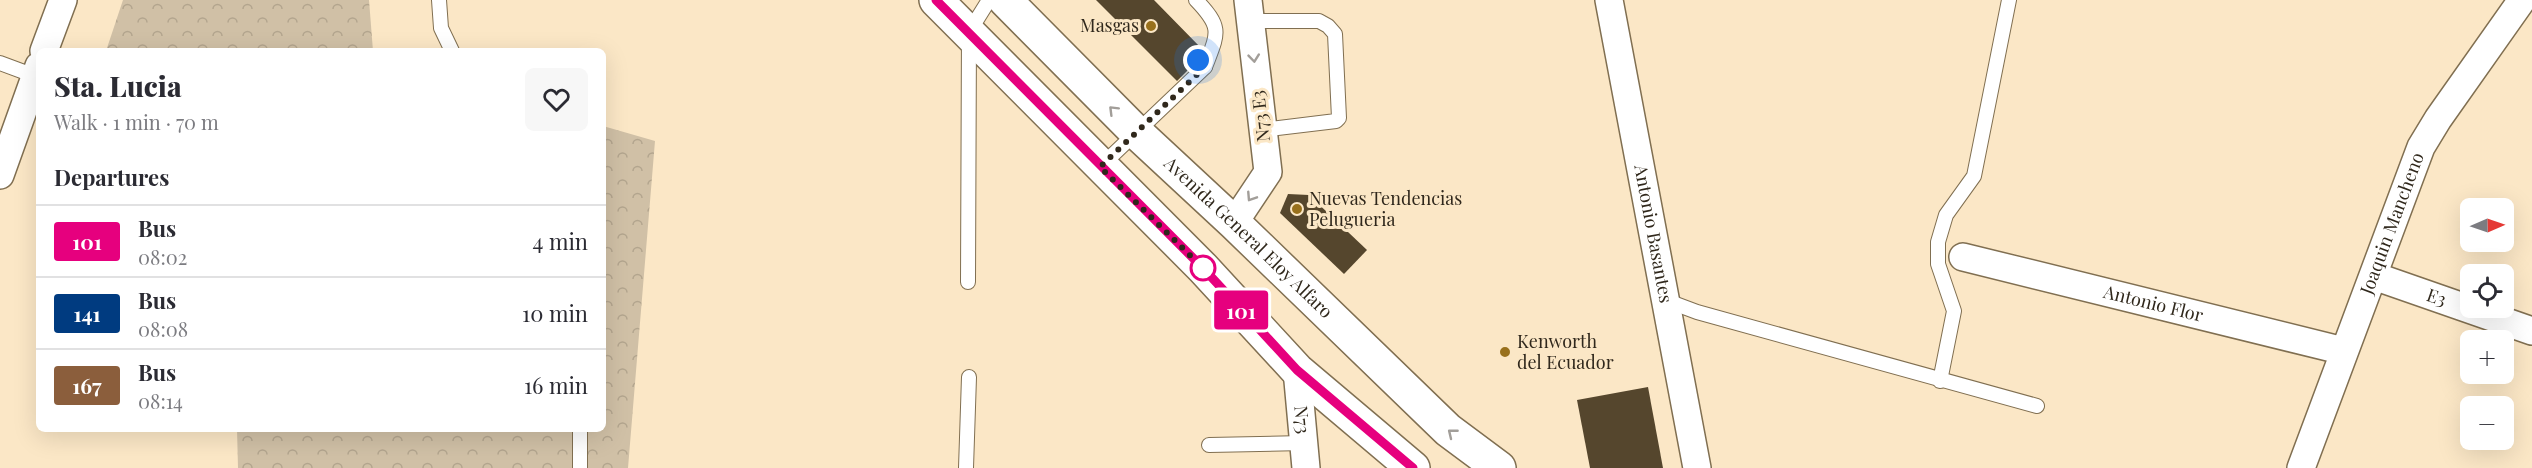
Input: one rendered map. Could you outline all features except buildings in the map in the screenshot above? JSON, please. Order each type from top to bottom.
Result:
[{"type":"main road","points":[[936,0],[1203,268],[1297,370],[1413,468]]},
{"type":"main road","name":"Avenida General Eloy Alfaro","points":[[1005,0],[1136,132],[1234,223],[1448,430],[1499,468]]},
{"type":"street","points":[[45,48],[63,0]]},
{"type":"street","name":"Antonio Basantes","points":[[1609,0],[1697,468]]},
{"type":"street","name":"Joaquin Mancheno","points":[[2301,468],[2421,147],[2438,119],[2522,0]]},
{"type":"street","name":"N73 E3","points":[[1234,223],[1268,172],[1249,11]]},
{"type":"street","points":[[0,175],[36,74]]},
{"type":"street","name":"Antonio Flor","points":[[1963,257],[2344,351]]},
{"type":"street","name":"E3","points":[[2374,276],[2532,331]]},
{"type":"street","name":"N73","points":[[1297,370],[1305,455]]},
{"type":"lane","points":[[439,0],[441,27],[451,48]]},
{"type":"lane","points":[[968,282],[967,74],[969,32],[989,0]]},
{"type":"lane","points":[[1100,167],[1202,63],[1216,37],[1215,24],[1211,15],[1196,0]]},
{"type":"lane","points":[[1940,381],[1954,311],[1938,264],[1938,242],[1946,215],[1974,176],[2009,0]]},
{"type":"lane","points":[[1249,11],[1319,21],[1335,34],[1339,118],[1336,121],[1262,130]]},
{"type":"lane","points":[[0,63],[36,71]]},
{"type":"lane","points":[[1665,300],[1697,312],[2037,406]]},
{"type":"lane","points":[[966,468],[969,377]]},
{"type":"lane","points":[[580,432],[580,468]]},
{"type":"lane","points":[[1209,445],[1305,455]]},
{"type":"green space","points":[[123,0],[369,0],[373,48],[107,48]]},
{"type":"green space","points":[[606,127],[655,141],[628,468],[238,468],[237,432],[606,432]]},
{"type":"bus line","name":"101","points":[[936,0],[1203,268],[1297,370],[1413,468]]},
{"type":"place","name":"Masgas","points":[[1151,26]]},
{"type":"place","name":"Nuevas Tendencias Pelugueria","points":[[1297,209]]},
{"type":"place","name":"Kenworth del Ecuador","points":[[1505,352]]},
{"type":"route","points":[[1198,60],[1205,67],[1100,167],[1203,268]]}]
